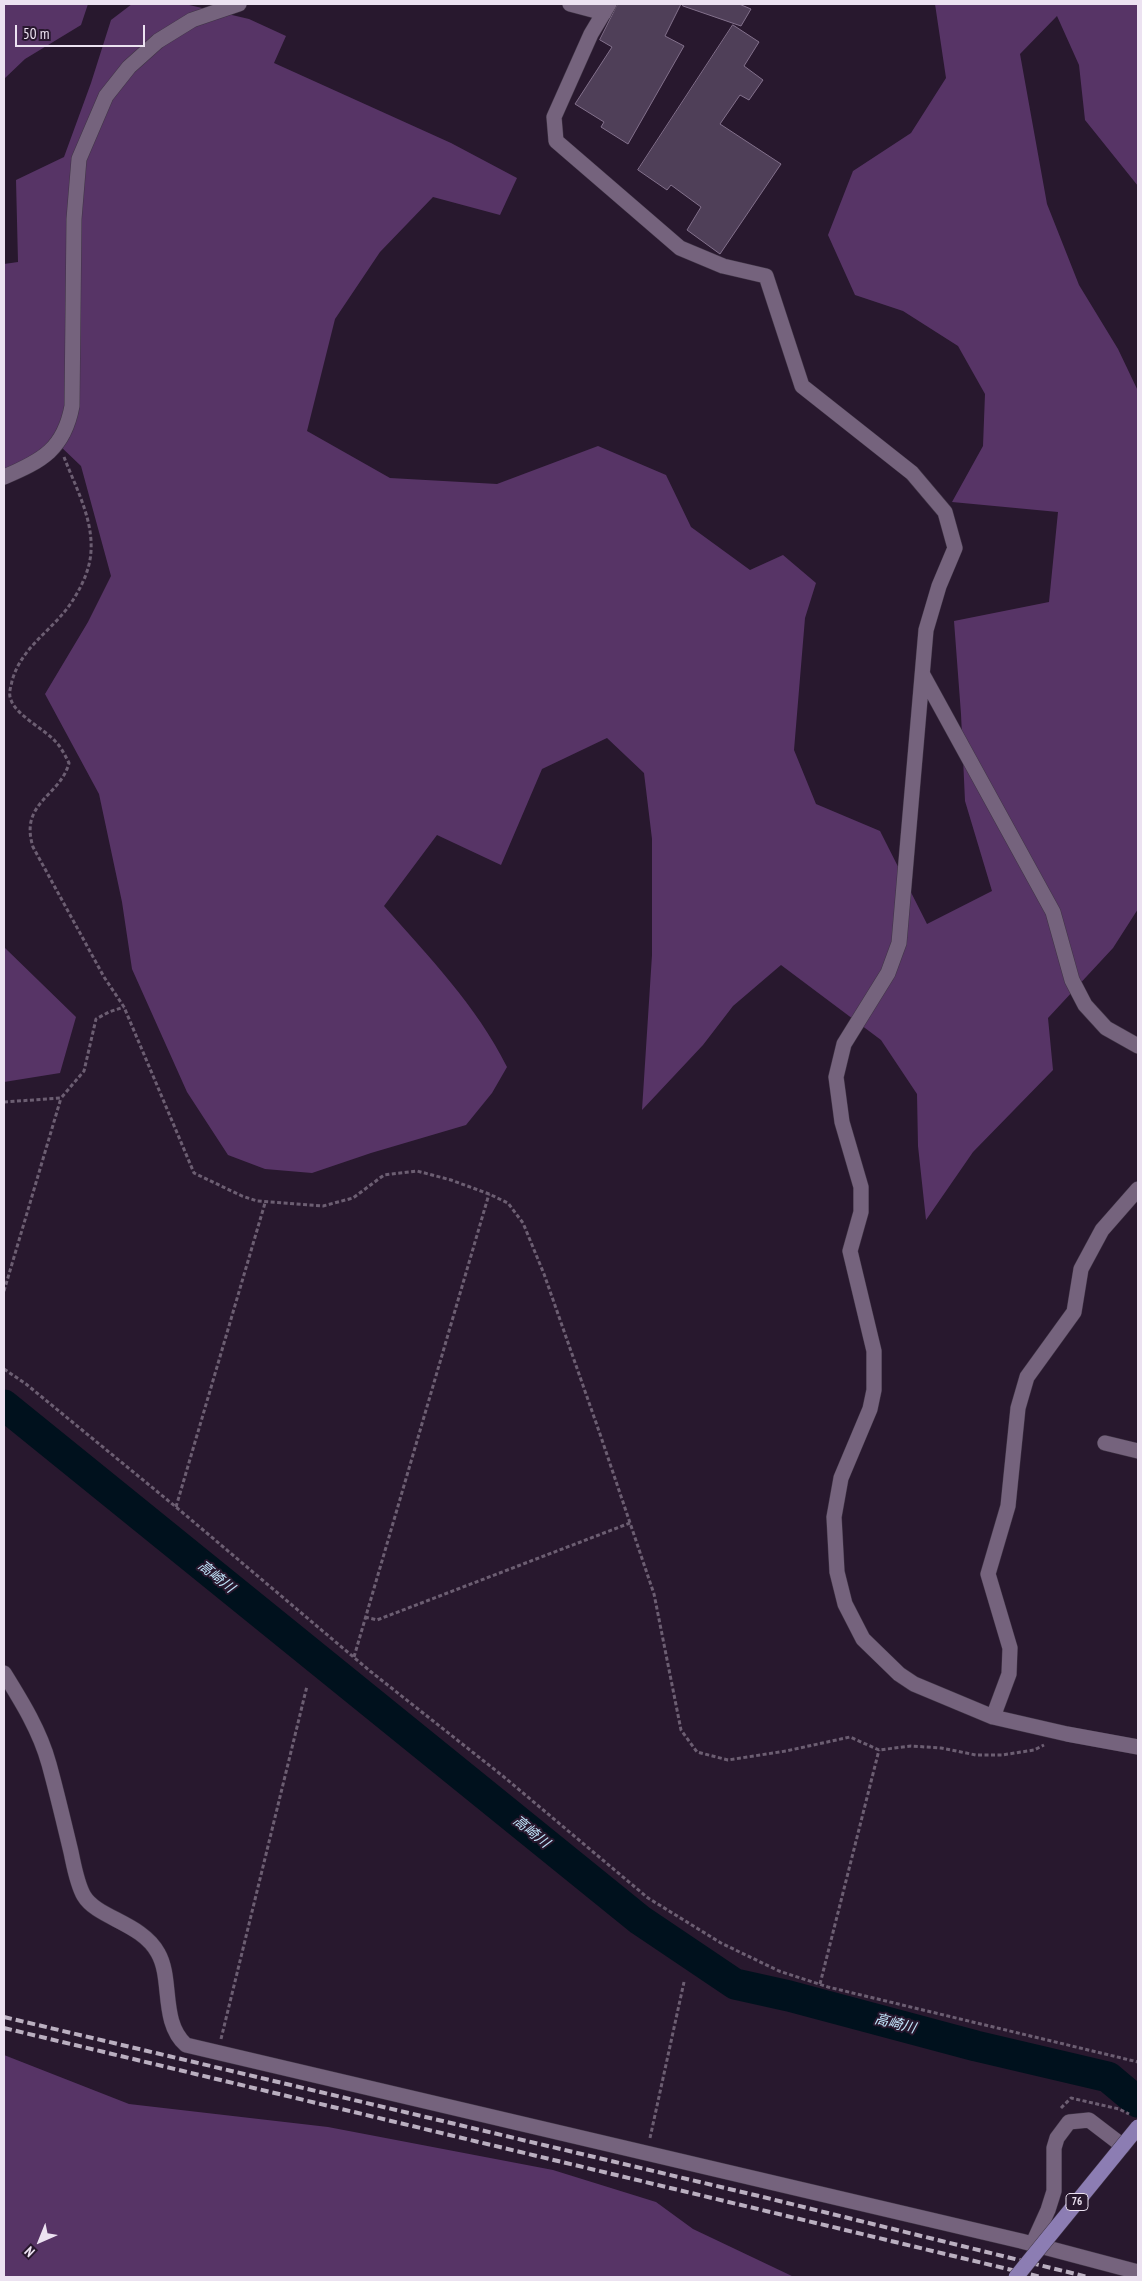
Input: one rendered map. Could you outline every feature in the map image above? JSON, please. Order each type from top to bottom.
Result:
[{"type":"main road","name":"76","points":[[1016,2277],[1138,2127]]},
{"type":"street","points":[[4,477],[43,458],[58,444],[69,424],[72,406],[74,219],[79,159],[106,96],[129,67],[158,41],[192,20],[239,4]]},
{"type":"street","points":[[570,4],[607,8],[590,34],[554,117],[556,142],[680,248],[723,266],[766,276],[802,386],[912,473],[945,512],[955,548],[939,586],[926,630],[899,943],[888,973],[844,1044],[836,1077],[842,1122],[861,1187],[861,1212],[850,1251],[874,1351],[874,1390],[870,1409],[841,1478],[834,1517],[837,1572],[845,1604],[862,1639],[899,1674],[914,1684],[993,1717],[1067,1734],[1138,1747]]},
{"type":"street","points":[[923,675],[1053,912],[1072,980],[1085,1005],[1106,1028],[1138,1046]]},
{"type":"street","points":[[993,1717],[1008,1674],[1010,1648],[988,1574],[1008,1506],[1018,1408],[1027,1377],[1074,1312],[1081,1269],[1102,1230],[1138,1189]]},
{"type":"street","points":[[1105,1443],[1138,1451]]},
{"type":"street","points":[[4,1673],[31,1716],[48,1762],[84,1896],[94,1906],[126,1923],[149,1940],[159,1954],[172,2023],[178,2038],[186,2045],[1033,2244],[1138,2272]]},
{"type":"street","points":[[1033,2244],[1054,2191],[1054,2148],[1057,2138],[1069,2122],[1089,2120],[1123,2146]]},
{"type":"path","points":[[58,444],[84,509],[91,536],[90,564],[78,592],[67,609],[27,649],[15,671],[9,691],[11,700],[16,708],[55,741],[69,763],[60,781],[38,805],[28,832],[33,847],[94,959],[124,1007],[194,1173],[242,1196],[265,1203],[323,1206],[353,1198],[384,1176],[417,1171],[489,1194],[508,1203],[523,1223],[544,1274],[630,1523],[654,1594],[682,1730],[697,1752],[728,1760],[786,1751],[850,1737],[879,1750],[911,1746],[941,1748],[976,1754],[1002,1755],[1034,1750],[1067,1734]]},
{"type":"path","points":[[4,1291],[61,1098],[84,1071],[96,1019],[124,1007]]},
{"type":"path","points":[[4,1102],[61,1098]]},
{"type":"path","points":[[354,1657],[489,1194]]},
{"type":"path","points":[[176,1507],[265,1203]]},
{"type":"path","points":[[4,1369],[26,1384],[176,1507],[354,1657],[504,1777],[648,1898],[720,1943],[779,1971],[820,1984],[1138,2062]]},
{"type":"path","points":[[365,1617],[377,1620],[630,1523]]},
{"type":"path","points":[[218,2052],[307,1686]]},
{"type":"path","points":[[820,1984],[879,1750]]},
{"type":"path","points":[[646,2153],[684,1982]]},
{"type":"shaded area","points":[[4,4],[88,4],[81,25],[25,59],[4,79]]},
{"type":"shaded area","points":[[132,4],[185,4],[249,19],[286,36],[274,63],[451,143],[517,178],[500,215],[433,197],[380,252],[335,319],[307,431],[390,478],[497,484],[598,446],[666,475],[691,527],[750,570],[783,555],[816,583],[805,618],[794,750],[816,804],[880,831],[927,924],[992,891],[965,801],[954,621],[1049,602],[1058,512],[952,502],[983,446],[985,394],[958,346],[903,311],[855,295],[828,235],[853,171],[911,133],[946,78],[935,4],[1138,4],[1138,186],[1085,120],[1079,65],[1057,16],[1020,54],[1047,204],[1079,285],[1118,349],[1138,391],[1138,909],[1113,948],[1048,1018],[1053,1070],[973,1152],[926,1220],[918,1146],[917,1094],[881,1040],[781,965],[733,1006],[703,1045],[642,1110],[652,955],[652,839],[644,773],[607,738],[542,769],[501,865],[437,835],[384,906],[451,982],[495,1044],[507,1067],[492,1093],[466,1125],[371,1153],[312,1173],[265,1169],[228,1155],[187,1092],[132,969],[122,902],[99,794],[45,694],[88,622],[111,576],[81,466],[58,444],[4,470],[4,264],[18,262],[16,180],[64,157],[91,83],[111,20]]},
{"type":"shaded area","points":[[4,947],[76,1017],[60,1073],[4,1082]]},
{"type":"shaded area","points":[[4,2055],[129,2104],[328,2127],[553,2170],[656,2202],[693,2229],[794,2277],[4,2277]]},
{"type":"building","points":[[618,4],[681,4],[665,36],[684,46],[628,144],[601,127],[604,122],[575,104],[612,47],[600,40]]},
{"type":"building","points":[[683,4],[739,4],[751,9],[741,26],[683,6]]},
{"type":"building","points":[[733,25],[759,42],[744,66],[763,80],[749,100],[740,95],[720,124],[781,164],[720,254],[687,230],[701,207],[671,185],[667,190],[638,170]]},
{"type":"waterway","name":"高崎川","points":[[4,1405],[640,1920],[735,1984],[789,1996],[976,2046],[1108,2077],[1138,2102]]},
{"type":"railway","points":[[4,2017],[763,2197],[1088,2277]]},
{"type":"railway","points":[[4,2028],[1041,2277]]}]
